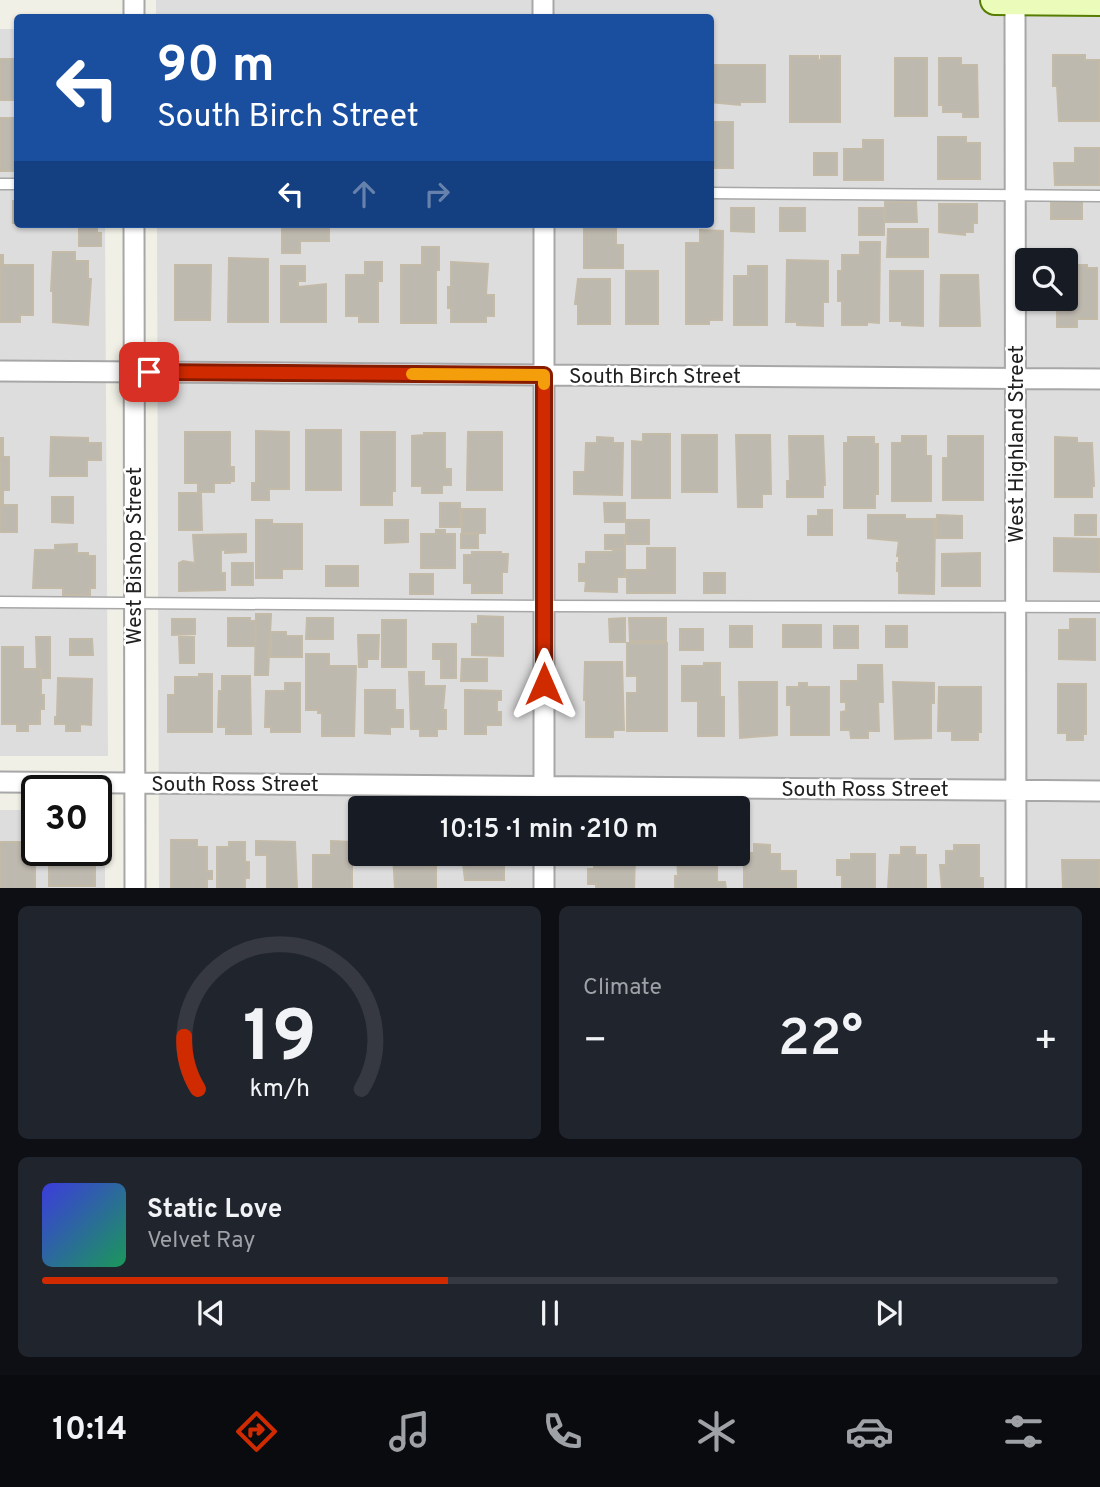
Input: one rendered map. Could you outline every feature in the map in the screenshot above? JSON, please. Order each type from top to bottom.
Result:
[{"type":"street","points":[[995,0],[1100,1]]},
{"type":"street","name":"West Highland Street","points":[[1015,0],[1016,888]]},
{"type":"street","name":"West Bishop Street","points":[[134,228],[135,888]]},
{"type":"street","points":[[544,228],[544,796]]},
{"type":"street","name":"South Birch Street","points":[[0,371],[1100,379]]},
{"type":"street","name":"South Ross Street","points":[[0,782],[1100,791]]},
{"type":"street","points":[[544,866],[544,888]]},
{"type":"lane","points":[[714,193],[1100,196]]},
{"type":"lane","points":[[0,602],[1100,607]]},
{"type":"shaded area","points":[[156,0],[1100,0],[1100,888],[159,888],[157,228],[714,228],[714,14],[156,14]]},
{"type":"shaded area","points":[[0,29],[14,29],[14,228],[105,228],[108,756],[0,756]]},
{"type":"shaded area","points":[[0,810],[21,810],[21,866],[105,866],[105,888],[0,888]]},
{"type":"building","points":[[1053,55],[1085,55],[1085,60],[1099,60],[1099,121],[1059,121],[1057,86],[1053,86]]},
{"type":"building","points":[[790,56],[818,56],[818,60],[821,60],[821,56],[840,56],[840,122],[790,122]]},
{"type":"building","points":[[895,58],[927,58],[927,116],[895,116]]},
{"type":"building","points":[[939,58],[961,58],[961,65],[977,65],[978,117],[963,117],[963,112],[943,112],[943,105],[939,105]]},
{"type":"building","points":[[0,59],[14,59],[14,100],[0,100]]},
{"type":"building","points":[[714,65],[765,65],[765,102],[740,102],[740,105],[714,102]]},
{"type":"building","points":[[0,118],[14,118],[14,171],[0,171]]},
{"type":"building","points":[[714,122],[733,122],[733,168],[714,168]]},
{"type":"building","points":[[938,137],[966,137],[966,143],[980,143],[980,179],[938,179]]},
{"type":"building","points":[[863,140],[883,140],[883,180],[844,180],[844,149],[863,149]]},
{"type":"building","points":[[1075,148],[1100,148],[1100,185],[1055,185],[1054,163],[1075,163]]},
{"type":"building","points":[[814,153],[837,153],[837,175],[814,175]]},
{"type":"building","points":[[885,202],[916,202],[917,222],[885,222]]},
{"type":"building","points":[[1051,202],[1082,202],[1082,219],[1051,219]]},
{"type":"building","points":[[939,204],[977,204],[977,223],[973,223],[973,232],[965,232],[965,235],[939,232]]},
{"type":"building","points":[[731,208],[754,208],[754,232],[731,231]]},
{"type":"building","points":[[780,208],[805,208],[805,231],[780,231]]},
{"type":"building","points":[[859,208],[884,208],[884,235],[859,235]]},
{"type":"building","points":[[79,228],[97,228],[97,233],[101,233],[101,246],[79,246]]},
{"type":"building","points":[[282,228],[329,228],[329,241],[300,241],[300,253],[282,253]]},
{"type":"building","points":[[584,228],[616,228],[616,245],[623,245],[623,268],[584,268]]},
{"type":"building","points":[[888,229],[928,229],[928,257],[887,257]]},
{"type":"building","points":[[700,230],[723,231],[722,320],[709,320],[709,324],[686,324],[686,243],[700,243]]},
{"type":"building","points":[[860,242],[880,242],[879,323],[842,325],[842,301],[838,301],[838,271],[842,271],[842,255],[860,255]]},
{"type":"building","points":[[422,247],[439,247],[436,323],[401,323],[401,265],[422,265]]},
{"type":"building","points":[[53,252],[75,252],[75,261],[88,261],[88,279],[91,279],[88,325],[53,322]]},
{"type":"building","points":[[0,255],[3,255],[3,265],[33,265],[33,315],[20,315],[20,322],[0,322]]},
{"type":"building","points":[[229,258],[268,259],[268,322],[228,322]]},
{"type":"building","points":[[787,260],[828,261],[828,302],[823,302],[823,326],[786,322]]},
{"type":"building","points":[[365,262],[382,262],[382,281],[378,281],[378,322],[359,322],[359,316],[346,316],[346,275],[365,275]]},
{"type":"building","points":[[451,262],[488,264],[486,295],[494,295],[494,316],[486,316],[486,322],[451,322],[448,287],[451,287]]},
{"type":"building","points":[[175,265],[211,265],[210,320],[175,320]]},
{"type":"building","points":[[1078,265],[1097,268],[1097,319],[1077,319],[1077,327],[1057,327],[1057,311],[1078,311]]},
{"type":"building","points":[[281,266],[305,266],[305,281],[298,281],[298,287],[326,284],[326,322],[281,322]]},
{"type":"building","points":[[748,266],[767,266],[767,325],[734,325],[734,276],[748,276]]},
{"type":"building","points":[[626,271],[658,271],[658,324],[626,324]]},
{"type":"building","points":[[890,271],[923,271],[923,326],[902,325],[902,321],[890,321]]},
{"type":"building","points":[[941,275],[978,275],[980,326],[940,326]]},
{"type":"building","points":[[578,279],[610,279],[610,324],[578,324],[578,304],[575,304]]},
{"type":"building","points":[[306,430],[341,430],[341,490],[306,490]]},
{"type":"building","points":[[256,431],[289,432],[289,489],[269,489],[269,500],[252,500],[252,483],[256,483]]},
{"type":"building","points":[[185,432],[230,432],[230,467],[234,467],[234,481],[214,483],[214,492],[198,492],[198,483],[185,483]]},
{"type":"building","points":[[361,432],[395,432],[395,491],[392,491],[392,505],[361,505]]},
{"type":"building","points":[[468,432],[502,432],[502,490],[467,490]]},
{"type":"building","points":[[445,433],[445,469],[451,469],[451,485],[442,485],[442,493],[422,493],[422,486],[412,486],[412,436]]},
{"type":"building","points":[[643,434],[670,434],[670,498],[632,498],[632,441],[643,442]]},
{"type":"building","points":[[682,435],[717,435],[717,492],[682,492]]},
{"type":"building","points":[[736,435],[770,435],[771,494],[762,494],[762,507],[738,507]]},
{"type":"building","points":[[789,436],[823,436],[823,497],[787,497],[787,481],[790,481]]},
{"type":"building","points":[[902,436],[926,436],[926,456],[931,456],[931,501],[892,501],[892,443],[902,443]]},
{"type":"building","points":[[948,436],[983,436],[983,500],[943,500],[943,458],[948,458]]},
{"type":"building","points":[[51,437],[88,438],[88,443],[101,443],[101,460],[87,460],[87,476],[50,476]]},
{"type":"building","points":[[597,437],[613,438],[613,443],[623,443],[622,495],[574,494],[574,472],[585,472],[586,443],[597,443]]},
{"type":"building","points":[[848,437],[874,437],[874,444],[878,444],[878,494],[875,494],[875,508],[844,508],[844,443],[848,443]]},
{"type":"building","points":[[1055,437],[1077,438],[1077,443],[1092,443],[1092,497],[1055,497]]},
{"type":"building","points":[[0,438],[3,438],[3,457],[9,457],[9,490],[3,490],[3,505],[17,505],[17,532],[0,532]]},
{"type":"building","points":[[179,493],[201,493],[202,530],[179,530]]},
{"type":"building","points":[[52,497],[73,497],[73,523],[52,522]]},
{"type":"building","points":[[440,503],[460,503],[460,527],[440,527]]},
{"type":"building","points":[[604,503],[625,503],[625,522],[605,522]]},
{"type":"building","points":[[462,509],[485,509],[485,533],[462,533]]},
{"type":"building","points":[[818,510],[832,510],[832,535],[808,535],[808,516],[818,516]]},
{"type":"building","points":[[868,515],[905,515],[905,519],[935,519],[934,594],[899,593],[899,541],[868,538]]},
{"type":"building","points":[[937,515],[962,516],[962,538],[936,538]]},
{"type":"building","points":[[1075,515],[1096,515],[1096,535],[1075,535]]},
{"type":"building","points":[[256,520],[272,520],[272,524],[302,524],[302,569],[282,569],[282,578],[256,578]]},
{"type":"building","points":[[385,520],[408,520],[408,542],[385,543]]},
{"type":"building","points":[[626,520],[649,520],[649,544],[626,544]]},
{"type":"building","points":[[436,530],[455,534],[455,568],[421,568],[421,534],[436,534]]},
{"type":"building","points":[[246,534],[246,552],[225,553],[225,550],[221,550],[221,573],[225,573],[225,590],[179,591],[179,563],[195,563],[193,535]]},
{"type":"building","points":[[461,534],[478,534],[478,548],[461,548]]},
{"type":"building","points":[[605,535],[625,535],[625,549],[605,549]]},
{"type":"building","points":[[1054,538],[1099,539],[1099,572],[1054,571]]},
{"type":"building","points":[[77,544],[77,553],[95,556],[95,588],[90,588],[90,595],[63,595],[63,588],[33,588],[35,550],[55,550],[55,545]]},
{"type":"building","points":[[647,548],[675,548],[675,593],[627,593],[627,570],[647,570]]},
{"type":"building","points":[[613,549],[625,549],[625,577],[617,577],[617,592],[585,591],[586,581],[579,581],[579,564],[586,564],[586,552],[613,552]]},
{"type":"building","points":[[472,552],[508,554],[507,572],[502,572],[502,593],[472,593],[472,583],[464,583],[464,555],[472,555]]},
{"type":"building","points":[[980,553],[980,586],[942,586],[942,554]]},
{"type":"building","points":[[232,563],[253,563],[253,585],[232,585]]},
{"type":"building","points":[[326,566],[358,566],[358,586],[326,586]]},
{"type":"building","points":[[704,573],[725,573],[725,593],[704,593]]},
{"type":"building","points":[[410,574],[433,574],[433,594],[410,594]]},
{"type":"building","points":[[256,614],[271,614],[268,675],[255,675]]},
{"type":"building","points":[[478,616],[503,617],[503,656],[472,655],[472,624],[478,624]]},
{"type":"building","points":[[228,618],[250,618],[250,621],[256,621],[255,646],[228,646]]},
{"type":"building","points":[[307,618],[333,618],[333,639],[306,639]]},
{"type":"building","points":[[625,618],[625,642],[610,642],[609,619]]},
{"type":"building","points":[[629,618],[666,618],[666,641],[630,641]]},
{"type":"building","points":[[172,619],[195,619],[195,634],[172,635]]},
{"type":"building","points":[[1070,619],[1095,619],[1095,660],[1059,659],[1059,630],[1070,630]]},
{"type":"building","points":[[382,620],[406,620],[406,667],[382,667]]},
{"type":"building","points":[[783,625],[821,625],[821,647],[783,647]]},
{"type":"building","points":[[730,626],[752,626],[752,647],[730,647]]},
{"type":"building","points":[[834,626],[858,626],[858,648],[834,648]]},
{"type":"building","points":[[886,626],[907,626],[907,647],[886,647]]},
{"type":"building","points":[[680,629],[703,629],[703,650],[680,650]]},
{"type":"building","points":[[271,632],[302,636],[302,657],[271,657]]},
{"type":"building","points":[[358,635],[379,635],[378,659],[367,659],[367,667],[359,667]]},
{"type":"building","points":[[36,637],[50,637],[50,678],[41,678],[41,669],[37,669]]},
{"type":"building","points":[[179,637],[194,637],[194,663],[180,663]]},
{"type":"building","points":[[70,639],[92,639],[93,655],[70,655]]},
{"type":"building","points":[[627,643],[667,643],[667,731],[627,731],[627,693],[637,693],[637,676],[627,676]]},
{"type":"building","points":[[433,644],[456,644],[456,678],[441,678],[441,659],[433,659]]},
{"type":"building","points":[[2,647],[23,647],[23,669],[41,669],[44,709],[40,709],[40,724],[28,724],[28,731],[17,731],[17,724],[2,724]]},
{"type":"building","points":[[306,654],[329,654],[329,666],[356,666],[354,736],[322,736],[322,713],[318,713],[318,710],[306,710]]},
{"type":"building","points":[[462,659],[487,659],[487,681],[461,681]]},
{"type":"building","points":[[585,662],[622,662],[624,730],[613,730],[613,737],[586,737]]},
{"type":"building","points":[[704,663],[720,663],[720,697],[724,697],[724,736],[698,736],[698,701],[682,701],[682,666],[704,666]]},
{"type":"building","points":[[858,665],[882,665],[883,702],[878,702],[879,731],[868,731],[868,738],[851,738],[850,730],[841,730],[841,712],[846,711],[846,702],[841,702],[841,681],[858,681]]},
{"type":"building","points":[[409,672],[424,672],[424,686],[445,686],[443,710],[446,710],[446,729],[437,729],[437,736],[420,736],[420,729],[411,729]]},
{"type":"building","points":[[199,674],[212,674],[212,732],[168,732],[168,695],[175,695],[175,677],[199,677]]},
{"type":"building","points":[[222,676],[250,676],[251,734],[226,734],[226,727],[218,727]]},
{"type":"building","points":[[58,678],[92,679],[91,725],[80,724],[80,731],[66,731],[66,724],[55,724]]},
{"type":"building","points":[[739,682],[777,682],[777,735],[740,738]]},
{"type":"building","points":[[893,682],[934,683],[931,738],[895,739]]},
{"type":"building","points":[[285,683],[300,683],[300,732],[271,732],[271,727],[265,727],[266,691],[285,691]]},
{"type":"building","points":[[799,683],[807,683],[807,687],[829,687],[829,735],[791,735],[791,705],[787,705],[787,687],[799,687]]},
{"type":"building","points":[[1058,684],[1086,684],[1086,734],[1083,734],[1083,740],[1067,740],[1067,733],[1058,733]]},
{"type":"building","points":[[939,687],[981,687],[981,732],[978,732],[978,740],[952,740],[952,731],[938,731]]},
{"type":"building","points":[[365,690],[395,690],[395,710],[403,710],[403,727],[390,727],[390,734],[365,733]]},
{"type":"building","points":[[465,690],[501,691],[501,700],[497,700],[497,712],[501,712],[501,725],[486,725],[486,734],[465,734]]},
{"type":"building","points":[[171,840],[197,840],[197,847],[207,847],[207,871],[212,871],[212,879],[207,879],[207,888],[171,888]]},
{"type":"building","points":[[256,841],[295,842],[297,888],[267,888],[267,855],[256,855]]},
{"type":"building","points":[[331,841],[348,842],[352,888],[313,888],[313,855],[331,855]]},
{"type":"building","points":[[0,842],[21,842],[21,866],[35,866],[35,888],[0,888]]},
{"type":"building","points":[[229,842],[245,842],[245,862],[249,862],[249,878],[245,878],[245,888],[217,888],[217,847],[229,847]]},
{"type":"building","points":[[754,844],[770,845],[770,854],[780,854],[780,871],[796,871],[796,888],[744,888],[744,866],[750,866],[750,853],[754,853]]},
{"type":"building","points":[[954,845],[979,845],[979,878],[983,878],[983,888],[942,888],[940,865],[946,865],[946,851],[954,851]]},
{"type":"building","points":[[901,847],[915,847],[915,855],[926,855],[926,888],[888,888],[890,855],[901,855]]},
{"type":"building","points":[[851,854],[875,854],[875,888],[842,888],[842,875],[837,875],[837,860],[851,860]]},
{"type":"building","points":[[1062,860],[1099,860],[1099,888],[1063,888]]},
{"type":"building","points":[[49,866],[95,866],[95,886],[49,886]]},
{"type":"building","points":[[394,866],[436,867],[436,888],[395,888]]},
{"type":"building","points":[[463,866],[504,866],[504,880],[465,880]]},
{"type":"building","points":[[594,866],[635,866],[634,888],[596,888],[596,884],[588,884],[588,869],[594,869]]},
{"type":"building","points":[[678,866],[717,866],[717,882],[725,882],[726,888],[675,888],[675,876],[678,876]]},
{"type":"slow traffic","points":[[412,374],[544,375],[544,384]]},
{"type":"route","points":[[149,372],[544,375],[544,684]]}]
